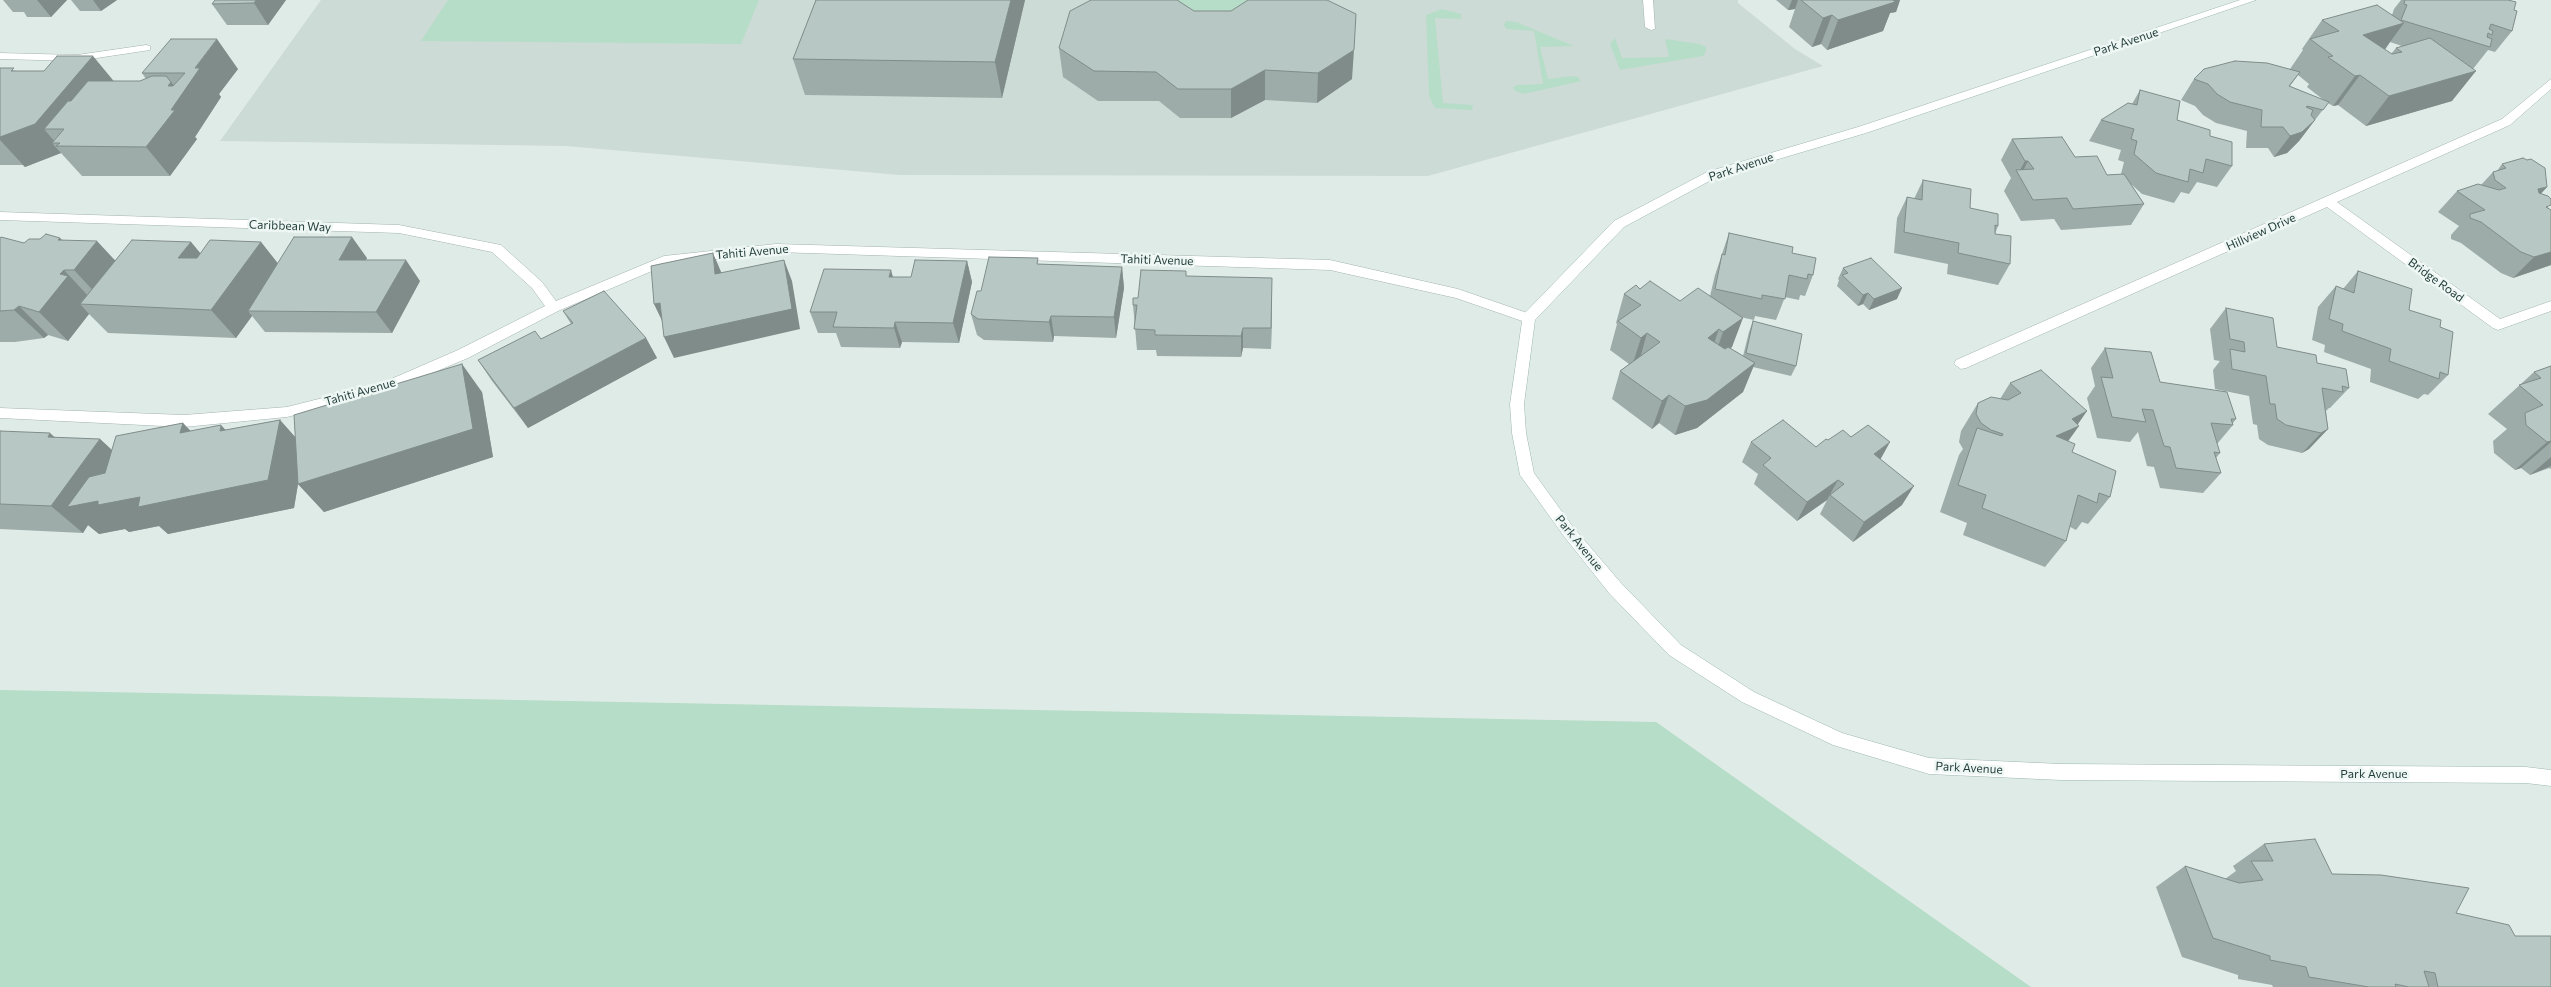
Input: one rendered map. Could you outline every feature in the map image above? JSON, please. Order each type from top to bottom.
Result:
[{"type":"street","points":[[1648,0],[1651,27]]},
{"type":"street","name":"Park Avenue","points":[[2251,0],[1862,130],[1711,175],[1619,224],[1528,318],[1517,404],[1519,433],[1527,475],[1568,531],[1615,588],[1675,650],[1748,697],[1839,740],[1928,766],[2061,772],[2526,775],[2551,778]]},
{"type":"street","points":[[0,56],[77,58],[146,48]]},
{"type":"street","name":"Hillview Drive","points":[[1961,364],[2506,122],[2551,84]]},
{"type":"street","name":"Bridge Road","points":[[2329,202],[2498,325],[2551,306]]},
{"type":"street","name":"Caribbean Way","points":[[0,216],[399,229],[496,248],[537,285],[553,308]]},
{"type":"street","name":"Tahiti Avenue","points":[[0,413],[184,421],[286,412],[385,387],[463,354],[553,308],[664,261],[776,248],[1330,265],[1458,294],[1528,318]]},
{"type":"shaded area","points":[[321,0],[1738,0],[1738,3],[1795,49],[1823,66],[1428,176],[900,175],[566,146],[220,141]]},
{"type":"green space","points":[[448,0],[759,0],[741,44],[421,41]]},
{"type":"green space","points":[[1121,0],[1266,0],[1246,11],[1134,11]]},
{"type":"green space","points":[[1442,9],[1461,14],[1461,19],[1435,18],[1443,103],[1473,105],[1472,110],[1435,108],[1429,96],[1426,15]]},
{"type":"green space","points":[[1506,21],[1516,22],[1574,46],[1540,47],[1548,79],[1572,76],[1578,77],[1581,81],[1524,94],[1515,91],[1513,87],[1518,85],[1543,84],[1534,31],[1507,29],[1504,25]]},
{"type":"green space","points":[[1615,38],[1622,58],[1669,57],[1665,39],[1700,44],[1706,47],[1706,51],[1703,56],[1620,70],[1610,44]]},
{"type":"green space","points":[[0,690],[1656,722],[2031,987],[0,987]]},
{"type":"building","points":[[215,0],[256,0],[254,3],[212,4]]},
{"type":"building","points":[[816,0],[1011,0],[995,62],[793,59]]},
{"type":"building","points":[[1091,0],[1177,0],[1194,11],[1231,11],[1248,0],[1327,0],[1356,14],[1354,50],[1318,73],[1265,70],[1231,89],[1178,89],[1156,72],[1094,71],[1059,48],[1070,11]]},
{"type":"building","points":[[1801,0],[1893,0],[1895,2],[1838,20],[1832,15],[1823,18]]},
{"type":"building","points":[[2405,0],[2508,0],[2516,2],[2514,10],[2517,11],[2512,31],[2491,24],[2489,29],[2493,31],[2492,35],[2488,33],[2487,37],[2492,39],[2490,47],[2401,20],[2407,5],[2404,4]]},
{"type":"building","points":[[2377,5],[2404,23],[2363,35],[2392,54],[2402,52],[2396,48],[2430,38],[2476,71],[2389,96],[2360,75],[2355,76],[2328,57],[2333,56],[2310,39],[2339,31],[2322,20]]},
{"type":"building","points":[[171,39],[217,39],[195,68],[200,68],[171,110],[175,110],[146,147],[56,146],[60,143],[52,143],[64,129],[44,129],[88,81],[140,81],[152,76],[166,76],[171,82],[168,86],[173,86],[185,73],[142,73]]},
{"type":"building","points":[[57,56],[93,56],[35,124],[0,137],[0,68],[14,68],[11,71],[44,71]]},
{"type":"building","points":[[2235,61],[2267,63],[2300,72],[2289,86],[2329,102],[2323,110],[2306,107],[2313,110],[2311,115],[2315,120],[2302,132],[2290,136],[2283,127],[2261,127],[2262,110],[2230,102],[2217,94],[2208,84],[2194,79],[2204,69]]},
{"type":"building","points":[[2140,90],[2180,101],[2177,120],[2210,130],[2210,136],[2232,142],[2232,166],[2206,159],[2203,173],[2190,169],[2188,182],[2156,173],[2134,154],[2137,141],[2131,139],[2134,129],[2101,120],[2128,103],[2137,105]]},
{"type":"building","points":[[2062,137],[2075,157],[2097,156],[2107,175],[2124,174],[2144,204],[2073,209],[2067,198],[2033,200],[2016,170],[2034,169],[2028,161],[2025,161],[2012,139]]},
{"type":"building","points":[[2523,158],[2531,159],[2545,168],[2547,187],[2538,189],[2539,193],[2551,199],[2551,205],[2546,207],[2551,210],[2551,252],[2534,257],[2521,252],[2481,222],[2470,218],[2470,214],[2485,210],[2457,191],[2478,184],[2499,190],[2506,188],[2495,180],[2493,172],[2506,168],[2502,164]]},
{"type":"building","points":[[1923,180],[1971,189],[1970,208],[1998,214],[1998,226],[1995,225],[1995,234],[2011,236],[2010,264],[1958,253],[1959,243],[1904,232],[1907,197],[1922,200]]},
{"type":"building","points":[[1729,233],[1793,247],[1792,253],[1816,258],[1813,275],[1808,274],[1807,279],[1789,275],[1785,299],[1762,295],[1762,299],[1715,289],[1722,254],[1725,255]]},
{"type":"building","points":[[46,234],[60,238],[58,240],[97,241],[74,270],[64,270],[60,274],[68,276],[39,312],[19,306],[14,310],[0,311],[0,238],[24,243],[29,239],[40,239]]},
{"type":"building","points":[[294,237],[352,237],[339,260],[406,260],[376,312],[248,311]]},
{"type":"building","points":[[132,240],[191,242],[178,258],[197,258],[210,240],[261,242],[211,310],[80,304]]},
{"type":"building","points":[[713,253],[715,274],[784,260],[792,309],[664,337],[660,303],[654,304],[651,266]]},
{"type":"building","points":[[989,257],[1038,258],[1037,264],[1122,267],[1114,317],[1051,316],[1049,322],[978,319],[971,314],[977,291],[981,291]]},
{"type":"building","points":[[1871,258],[1902,288],[1874,299],[1868,293],[1863,295],[1842,275],[1848,273],[1843,268]]},
{"type":"building","points":[[915,260],[967,261],[953,323],[895,322],[894,328],[833,327],[837,312],[810,312],[824,269],[891,270],[889,277],[911,277]]},
{"type":"building","points":[[1141,270],[1186,271],[1186,276],[1272,278],[1271,328],[1243,328],[1241,336],[1155,335],[1155,330],[1134,329],[1137,305],[1133,305],[1133,298],[1138,298]]},
{"type":"building","points":[[2358,271],[2412,289],[2409,310],[2441,320],[2440,327],[2453,332],[2448,375],[2440,372],[2439,379],[2389,361],[2391,349],[2342,331],[2343,324],[2329,319],[2336,286],[2354,293]]},
{"type":"building","points":[[1650,281],[1680,301],[1698,288],[1743,318],[1723,332],[1719,329],[1708,338],[1725,349],[1728,347],[1755,363],[1707,400],[1685,406],[1669,395],[1662,401],[1620,371],[1660,342],[1647,333],[1641,338],[1618,321],[1641,305],[1624,294],[1636,285],[1640,289]]},
{"type":"building","points":[[604,291],[646,338],[514,408],[478,360],[535,331],[541,339],[573,323],[563,311]]},
{"type":"building","points":[[2226,308],[2273,318],[2277,347],[2316,355],[2317,363],[2346,369],[2349,388],[2342,386],[2343,392],[2322,388],[2328,429],[2321,433],[2286,425],[2277,419],[2275,404],[2270,404],[2266,376],[2232,369],[2230,349],[2245,352],[2244,342],[2230,339]]},
{"type":"building","points":[[1753,321],[1802,334],[1796,366],[1746,353]]},
{"type":"building","points":[[2105,348],[2151,352],[2160,382],[2227,392],[2236,419],[2231,419],[2233,425],[2211,423],[2220,453],[2214,452],[2221,473],[2176,468],[2170,447],[2164,446],[2153,410],[2142,409],[2146,422],[2112,417],[2101,377],[2113,378]]},
{"type":"building","points":[[462,364],[473,429],[298,484],[294,415]]},
{"type":"building","points":[[2551,366],[2551,441],[2547,442],[2526,425],[2525,413],[2543,405],[2519,385],[2541,378],[2534,372]]},
{"type":"building","points":[[2041,370],[2087,411],[2072,419],[2079,426],[2056,436],[2075,444],[2072,452],[2116,471],[2110,497],[2099,493],[2097,503],[2078,495],[2066,541],[1982,508],[1986,495],[1958,485],[1977,428],[2002,436],[2003,434],[1991,430],[1981,423],[1976,414],[1978,403],[1991,397],[2008,400],[2021,393],[2010,383]]},
{"type":"building","points":[[280,420],[268,480],[138,507],[140,497],[98,505],[98,501],[67,507],[89,477],[105,473],[116,436],[183,423],[180,433],[221,425],[220,431]]},
{"type":"building","points":[[1783,420],[1816,447],[1843,430],[1851,437],[1868,425],[1890,442],[1874,454],[1914,486],[1864,522],[1830,495],[1844,484],[1838,480],[1807,502],[1763,465],[1771,458],[1751,442]]},
{"type":"building","points":[[0,431],[50,433],[48,437],[100,439],[51,506],[0,504]]},
{"type":"building","points":[[2315,839],[2332,874],[2381,875],[2469,888],[2456,913],[2509,925],[2515,936],[2551,936],[2551,987],[2438,987],[2435,973],[2424,971],[2429,987],[2409,987],[2395,984],[2396,987],[2369,987],[2309,977],[2306,967],[2270,960],[2270,956],[2213,938],[2185,866],[2239,883],[2263,880],[2251,861],[2273,861],[2264,844]]}]
